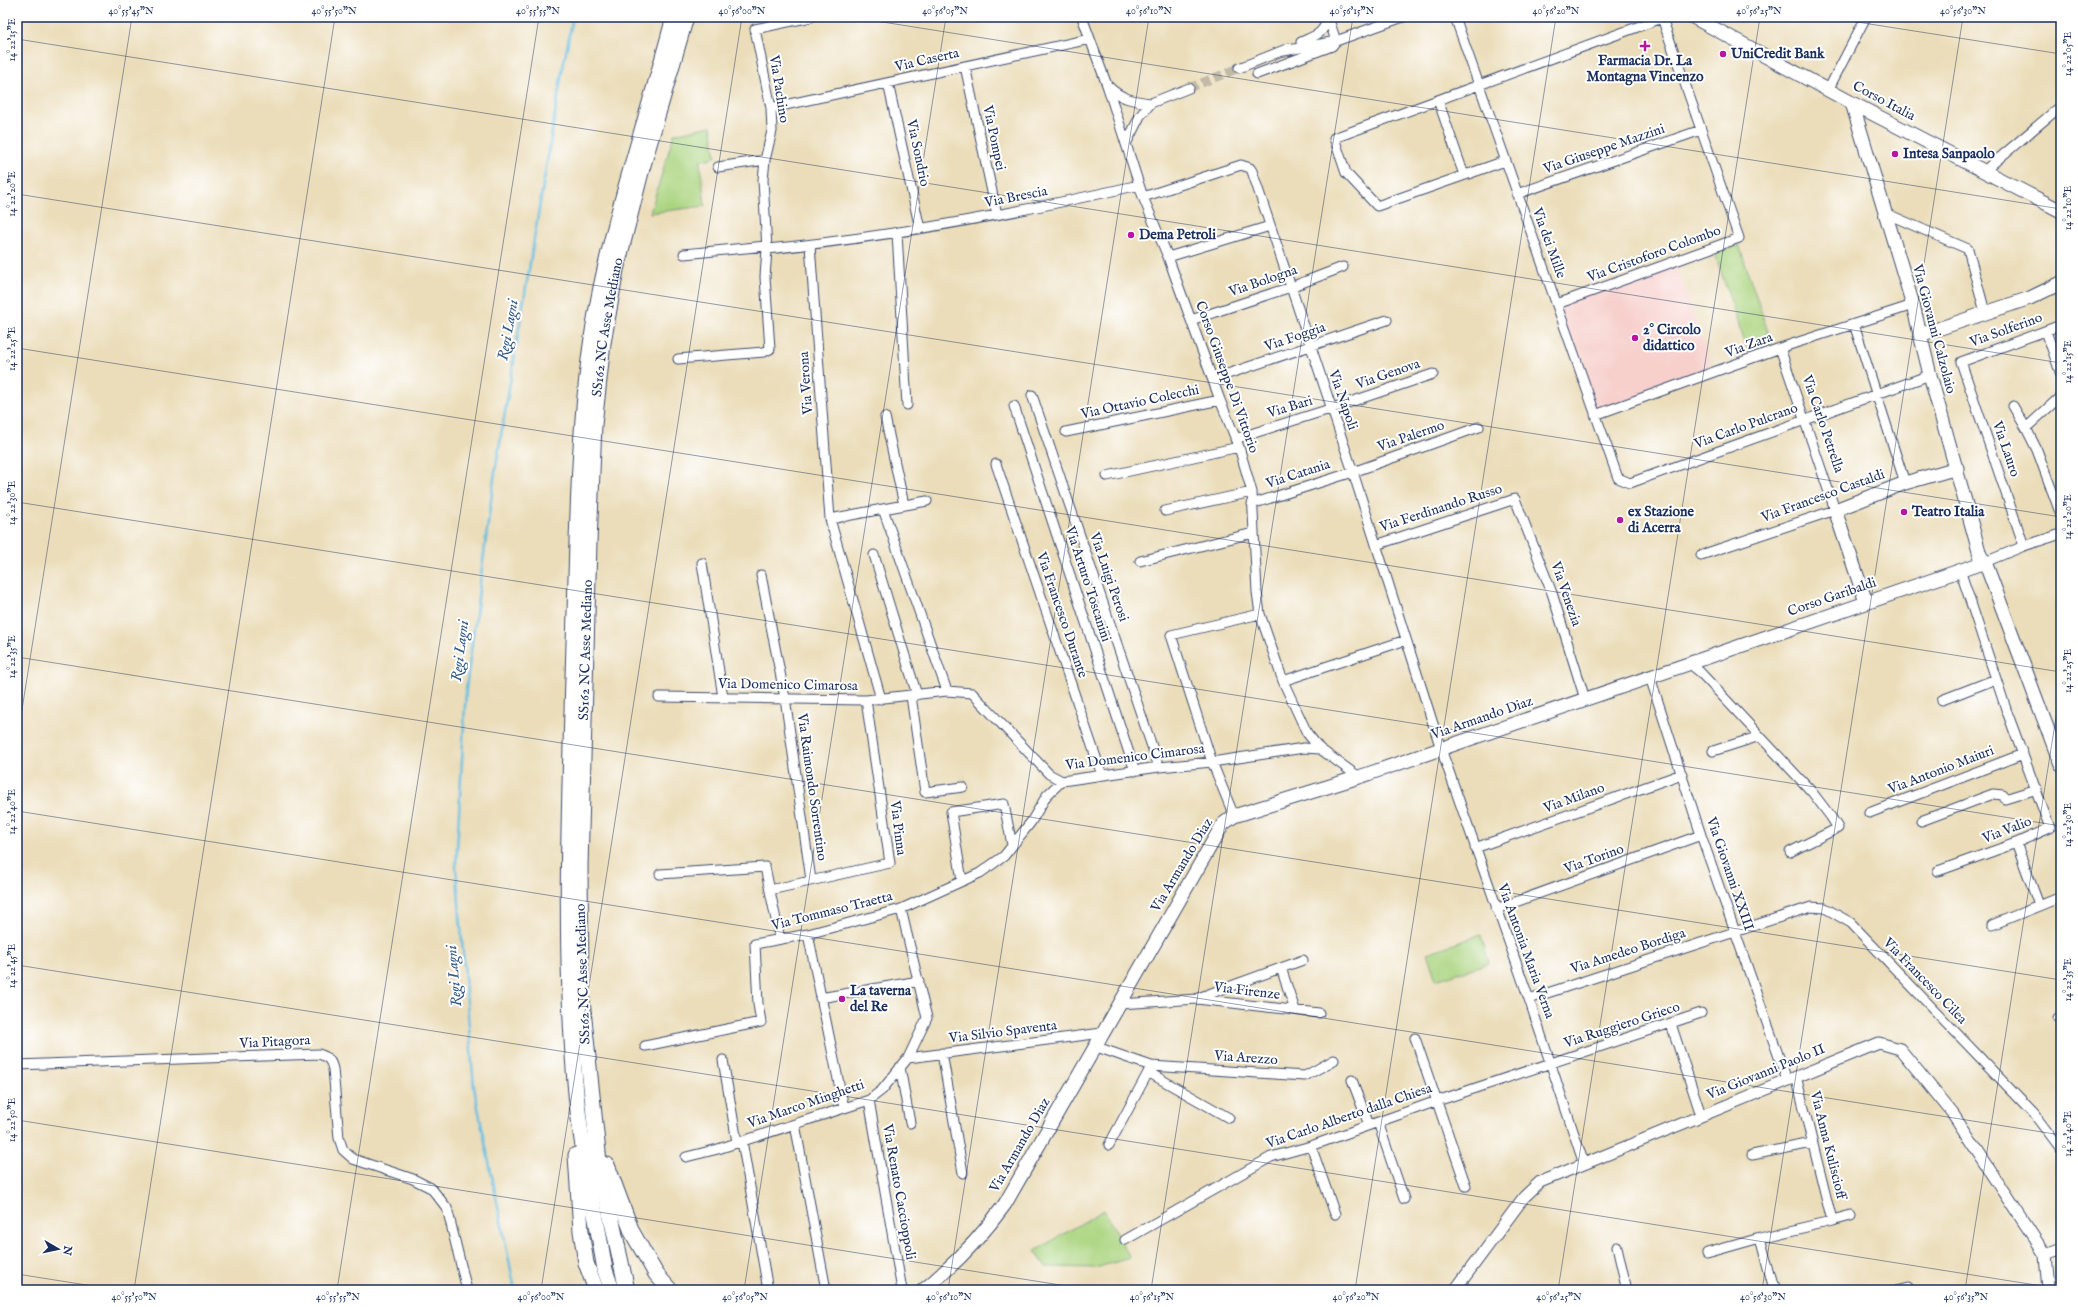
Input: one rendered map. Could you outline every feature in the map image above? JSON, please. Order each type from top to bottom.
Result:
[{"type":"highway","name":"SS162 NC Asse Mediano","points":[[612,1290],[605,1270],[586,1165],[575,1082],[570,991],[568,867],[579,476],[584,396],[595,320],[608,252],[674,17]]},
{"type":"highway","name":"SS162 NC Asse Mediano","points":[[627,1290],[599,1162],[581,991],[580,866],[589,542],[594,424],[603,344],[616,270],[686,17]]},
{"type":"highway","points":[[589,1076],[608,1167],[632,1232],[656,1274],[670,1290]]},
{"type":"highway","points":[[575,1082],[575,1138],[581,1231],[586,1263],[596,1290]]},
{"type":"main road","name":"Corso Italia","points":[[1693,17],[1852,103],[2061,211]]},
{"type":"main road","name":"Via Giovanni Calzolaio","points":[[1852,103],[1913,305],[1930,375],[1980,555],[1985,562],[2061,765]]},
{"type":"main road","points":[[1920,335],[2030,298],[2061,283]]},
{"type":"main road","name":"Via Francesco Castaldi","points":[[1835,510],[1905,483],[1957,468]]},
{"type":"main road","name":"Via Carlo Petrella","points":[[1835,510],[1866,602]]},
{"type":"main road","name":"Corso Garibaldi","points":[[1689,663],[1985,562]]},
{"type":"main road","name":"Via Armando Diaz","points":[[924,1290],[951,1266],[984,1232],[1005,1204],[1094,1046],[1120,1004],[1223,824],[1234,816],[1360,777],[1689,663]]},
{"type":"street","name":"Via Pachino","points":[[678,359],[764,352],[770,350],[765,277],[767,248],[763,180],[772,131],[771,108],[755,29],[811,17]]},
{"type":"street","name":"Corso Giuseppe Di Vittorio","points":[[1082,17],[1106,84],[1143,197],[1168,257],[1237,443],[1252,492],[1260,614],[1283,681],[1307,733],[1320,749]]},
{"type":"street","points":[[1327,17],[1336,41]]},
{"type":"street","points":[[1239,68],[1319,35],[1324,27],[1327,17]]},
{"type":"street","points":[[1284,50],[1336,41],[1403,17]]},
{"type":"street","name":"Via dei Mille","points":[[1455,17],[1477,85],[1618,478]]},
{"type":"street","points":[[1505,161],[1377,206],[1346,172],[1334,138],[1662,17],[1701,130]]},
{"type":"street","points":[[1828,90],[1866,17]]},
{"type":"street","name":"Via Caserta","points":[[771,108],[1090,39]]},
{"type":"street","points":[[1257,74],[1332,46],[1336,41]]},
{"type":"street","name":"Via Pompei","points":[[965,66],[997,215]]},
{"type":"street","name":"Via Sondrio","points":[[888,83],[920,229]]},
{"type":"street","points":[[1106,84],[1116,94],[1129,100],[1151,103]]},
{"type":"street","points":[[1126,144],[1140,116],[1151,103],[1189,88]]},
{"type":"street","points":[[1438,100],[1464,175]]},
{"type":"street","points":[[1984,171],[2061,106]]},
{"type":"street","name":"Via Giuseppe Mazzini","points":[[1517,194],[1701,130]]},
{"type":"street","name":"Via Cristoforo Colombo","points":[[1556,304],[1739,238],[1701,130]]},
{"type":"street","points":[[718,167],[766,160]]},
{"type":"street","name":"Via Napoli","points":[[1143,197],[1246,166],[1252,171],[1330,409],[1353,472],[1441,749]]},
{"type":"street","name":"Via Brescia","points":[[684,254],[810,245],[897,233],[1023,211],[1139,185]]},
{"type":"street","points":[[1885,213],[1968,249],[1985,312]]},
{"type":"street","points":[[1168,257],[1270,226]]},
{"type":"street","points":[[897,233],[906,405]]},
{"type":"street","name":"Via Verona","points":[[810,245],[830,520],[881,699]]},
{"type":"street","name":"Via Bologna","points":[[1191,320],[1291,287],[1343,267]]},
{"type":"street","name":"Via Zara","points":[[1595,415],[1780,348],[1913,305]]},
{"type":"street","name":"Via Foggia","points":[[1213,379],[1387,320]]},
{"type":"street","points":[[1854,324],[1905,483]]},
{"type":"street","name":"Via Solferino","points":[[1961,362],[2061,325]]},
{"type":"street","points":[[2046,331],[2061,375]]},
{"type":"street","name":"Via Carlo Petrella","points":[[1780,348],[1835,510]]},
{"type":"street","name":"Via Lauro","points":[[1961,362],[2024,546]]},
{"type":"street","name":"Via Genova","points":[[1330,409],[1433,374]]},
{"type":"street","name":"Via Carlo Pulcrano","points":[[1618,478],[1630,484],[1930,375]]},
{"type":"street","name":"Via Luigi Perosi","points":[[1032,395],[1159,767]]},
{"type":"street","points":[[2026,428],[2061,396]]},
{"type":"street","name":"Via Ottavio Colecchi","points":[[1066,432],[1220,400]]},
{"type":"street","name":"Via Arturo Toscanini","points":[[1014,406],[1135,771]]},
{"type":"street","points":[[2013,406],[2037,450],[2061,515]]},
{"type":"street","name":"Via Bari","points":[[1107,476],[1237,443],[1330,409]]},
{"type":"street","points":[[885,417],[904,505]]},
{"type":"street","name":"Via Palermo","points":[[1353,472],[1479,427]]},
{"type":"street","name":"Via Francesco Durante","points":[[996,464],[1102,775]]},
{"type":"street","name":"Via Catania","points":[[1252,504],[1353,472]]},
{"type":"street","points":[[1166,511],[1252,492]]},
{"type":"street","name":"Via Ferdinando Russo","points":[[1376,545],[1515,499]]},
{"type":"street","name":"Via Venezia","points":[[1515,499],[1552,593],[1585,699]]},
{"type":"street","points":[[830,520],[926,501]]},
{"type":"street","points":[[883,509],[947,691]]},
{"type":"street","name":"Via Francesco Castaldi","points":[[1701,555],[1835,510]]},
{"type":"street","points":[[1140,561],[1254,533]]},
{"type":"street","points":[[1985,562],[2024,546],[2061,534]]},
{"type":"street","points":[[874,555],[914,696],[925,792],[963,787]]},
{"type":"street","points":[[702,563],[723,697]]},
{"type":"street","name":"Via Valio","points":[[1938,871],[2016,843],[2050,828],[1996,680],[1960,570]]},
{"type":"street","name":"Via Raimondo Sorrentino","points":[[761,575],[784,698],[811,880]]},
{"type":"street","points":[[1234,816],[1212,762],[1171,635],[1260,614]]},
{"type":"street","points":[[1283,681],[1406,640]]},
{"type":"street","points":[[1689,663],[1700,672],[1812,792],[1838,828],[1790,852]]},
{"type":"street","name":"Via Giovanni XXIII","points":[[1650,677],[1701,834],[1735,931],[1792,1078]]},
{"type":"street","points":[[1942,700],[1996,680]]},
{"type":"street","name":"Via Domenico Cimarosa","points":[[659,697],[866,700],[914,696],[947,691],[972,693],[1049,774],[1062,781],[1159,767],[1212,762],[1304,748],[1320,749]]},
{"type":"street","name":"Via Pinna","points":[[770,890],[890,863],[866,700]]},
{"type":"street","points":[[1714,751],[1760,736]]},
{"type":"street","points":[[1320,749],[1360,777]]},
{"type":"street","name":"Via Antonia Maria Verna","points":[[1441,749],[1496,909],[1529,999],[1584,1164]]},
{"type":"street","name":"Via Antonio Maiuri","points":[[1869,813],[2023,754]]},
{"type":"street","name":"Via Milano","points":[[1475,848],[1682,774]]},
{"type":"street","name":"Via Tommaso Traetta","points":[[645,1046],[761,1022],[758,1004],[755,944],[808,934],[901,909],[980,873],[1004,856],[1031,822],[1047,795],[1062,781]]},
{"type":"street","points":[[1921,821],[1993,794],[2003,795],[2005,799],[2036,789]]},
{"type":"street","points":[[962,881],[951,812],[1004,804],[1012,845]]},
{"type":"street","name":"Via Torino","points":[[1496,909],[1701,834]]},
{"type":"street","points":[[2016,843],[2039,905]]},
{"type":"street","points":[[660,874],[765,867],[780,939]]},
{"type":"street","points":[[1992,924],[2061,897]]},
{"type":"street","name":"Via Francesco Cilea","points":[[1735,931],[1812,907],[1825,908],[1851,923],[2034,1114],[2061,1150]]},
{"type":"street","name":"Via Marco Minghetti","points":[[686,1157],[869,1100],[882,1090],[908,1058],[926,1018],[919,981],[901,909]]},
{"type":"street","name":"Via Amedeo Bordiga","points":[[1529,999],[1735,931]]},
{"type":"street","points":[[808,934],[820,998],[844,1108]]},
{"type":"street","name":"Via Firenze","points":[[1197,999],[1303,960]]},
{"type":"street","name":"Via Firenze","points":[[1280,968],[1295,1010]]},
{"type":"street","points":[[820,998],[919,981]]},
{"type":"street","name":"Via Firenze","points":[[1120,1004],[1197,999],[1320,1013]]},
{"type":"street","name":"Via Ruggiero Grieco","points":[[1551,1063],[1701,1013]]},
{"type":"street","points":[[1671,1024],[1701,1116]]},
{"type":"street","name":"Via Silvio Spaventa","points":[[908,1058],[1102,1033]]},
{"type":"street","points":[[1415,1038],[1466,1186]]},
{"type":"street","name":"Via Giovanni Paolo II","points":[[1455,1290],[1524,1197],[1540,1182],[1792,1078],[1879,1044],[1900,1049],[1953,1114],[2045,1254]]},
{"type":"street","name":"Via Arezzo","points":[[1094,1046],[1150,1069],[1229,1118]]},
{"type":"street","points":[[942,1053],[963,1173]]},
{"type":"street","name":"Via Pitagora","points":[[17,1065],[319,1054],[327,1057],[332,1062],[339,1138],[343,1150],[353,1159],[413,1179],[431,1188],[447,1208],[467,1290]]},
{"type":"street","points":[[723,1060],[768,1290]]},
{"type":"street","name":"Via Arezzo","points":[[1150,1069],[1305,1076],[1334,1060]]},
{"type":"street","name":"Via Carlo Alberto dalla Chiesa","points":[[1125,1240],[1271,1157],[1311,1146],[1437,1101],[1551,1063]]},
{"type":"street","points":[[900,1067],[910,1123]]},
{"type":"street","points":[[1109,1145],[1150,1069]]},
{"type":"street","name":"Via Anna Kuliscioff","points":[[1792,1078],[1812,1143],[1832,1221]]},
{"type":"street","points":[[1352,1080],[1374,1123],[1404,1199]]},
{"type":"street","name":"Via Renato Caccioppoli","points":[[869,1100],[902,1290]]},
{"type":"street","points":[[795,1124],[826,1290]]},
{"type":"street","points":[[1752,1155],[1812,1143]]},
{"type":"street","points":[[1311,1146],[1335,1214]]},
{"type":"street","name":"Via Anna Kuliscioff","points":[[1707,1253],[1760,1238],[1850,1216]]},
{"type":"street","points":[[1760,1238],[1774,1290]]},
{"type":"street","points":[[1617,1247],[1626,1290]]},
{"type":"street","points":[[2048,1290],[2045,1254],[2061,1248]]},
{"type":"street","points":[[1896,1290],[1908,1287]]},
{"type":"shaded area","name":"2° Circolo didattico","points":[[1675,262],[1714,373],[1595,415],[1557,304]]},
{"type":"green space","points":[[711,126],[716,157],[700,161],[705,206],[650,213],[674,134]]},
{"type":"green space","points":[[1739,245],[1772,344],[1748,352],[1715,254]]},
{"type":"green space","points":[[1481,935],[1489,963],[1436,980],[1427,953]]},
{"type":"green space","points":[[1104,1210],[1130,1258],[1095,1268],[1046,1267],[1035,1251]]},
{"type":"waterway","name":"Regi Lagni","points":[[515,1290],[474,1088],[456,866],[466,689],[494,478],[562,72],[573,17]]},
{"type":"tunnel","points":[[1189,88],[1239,68]]},
{"type":"place","name":"Farmacia Dr. La Montagna Vincenzo","points":[[1645,46]]},
{"type":"place","name":"UniCredit Bank","points":[[1723,54]]},
{"type":"place","name":"Intesa Sanpaolo","points":[[1895,154]]},
{"type":"place","name":"Dema Petroli","points":[[1131,235]]},
{"type":"place","name":"2° Circolo didattico","points":[[1635,338]]},
{"type":"place","name":"Teatro Italia","points":[[1904,512]]},
{"type":"place","name":"ex Stazione di Acerra","points":[[1620,520]]},
{"type":"place","name":"La taverna del Re","points":[[842,999]]}]
